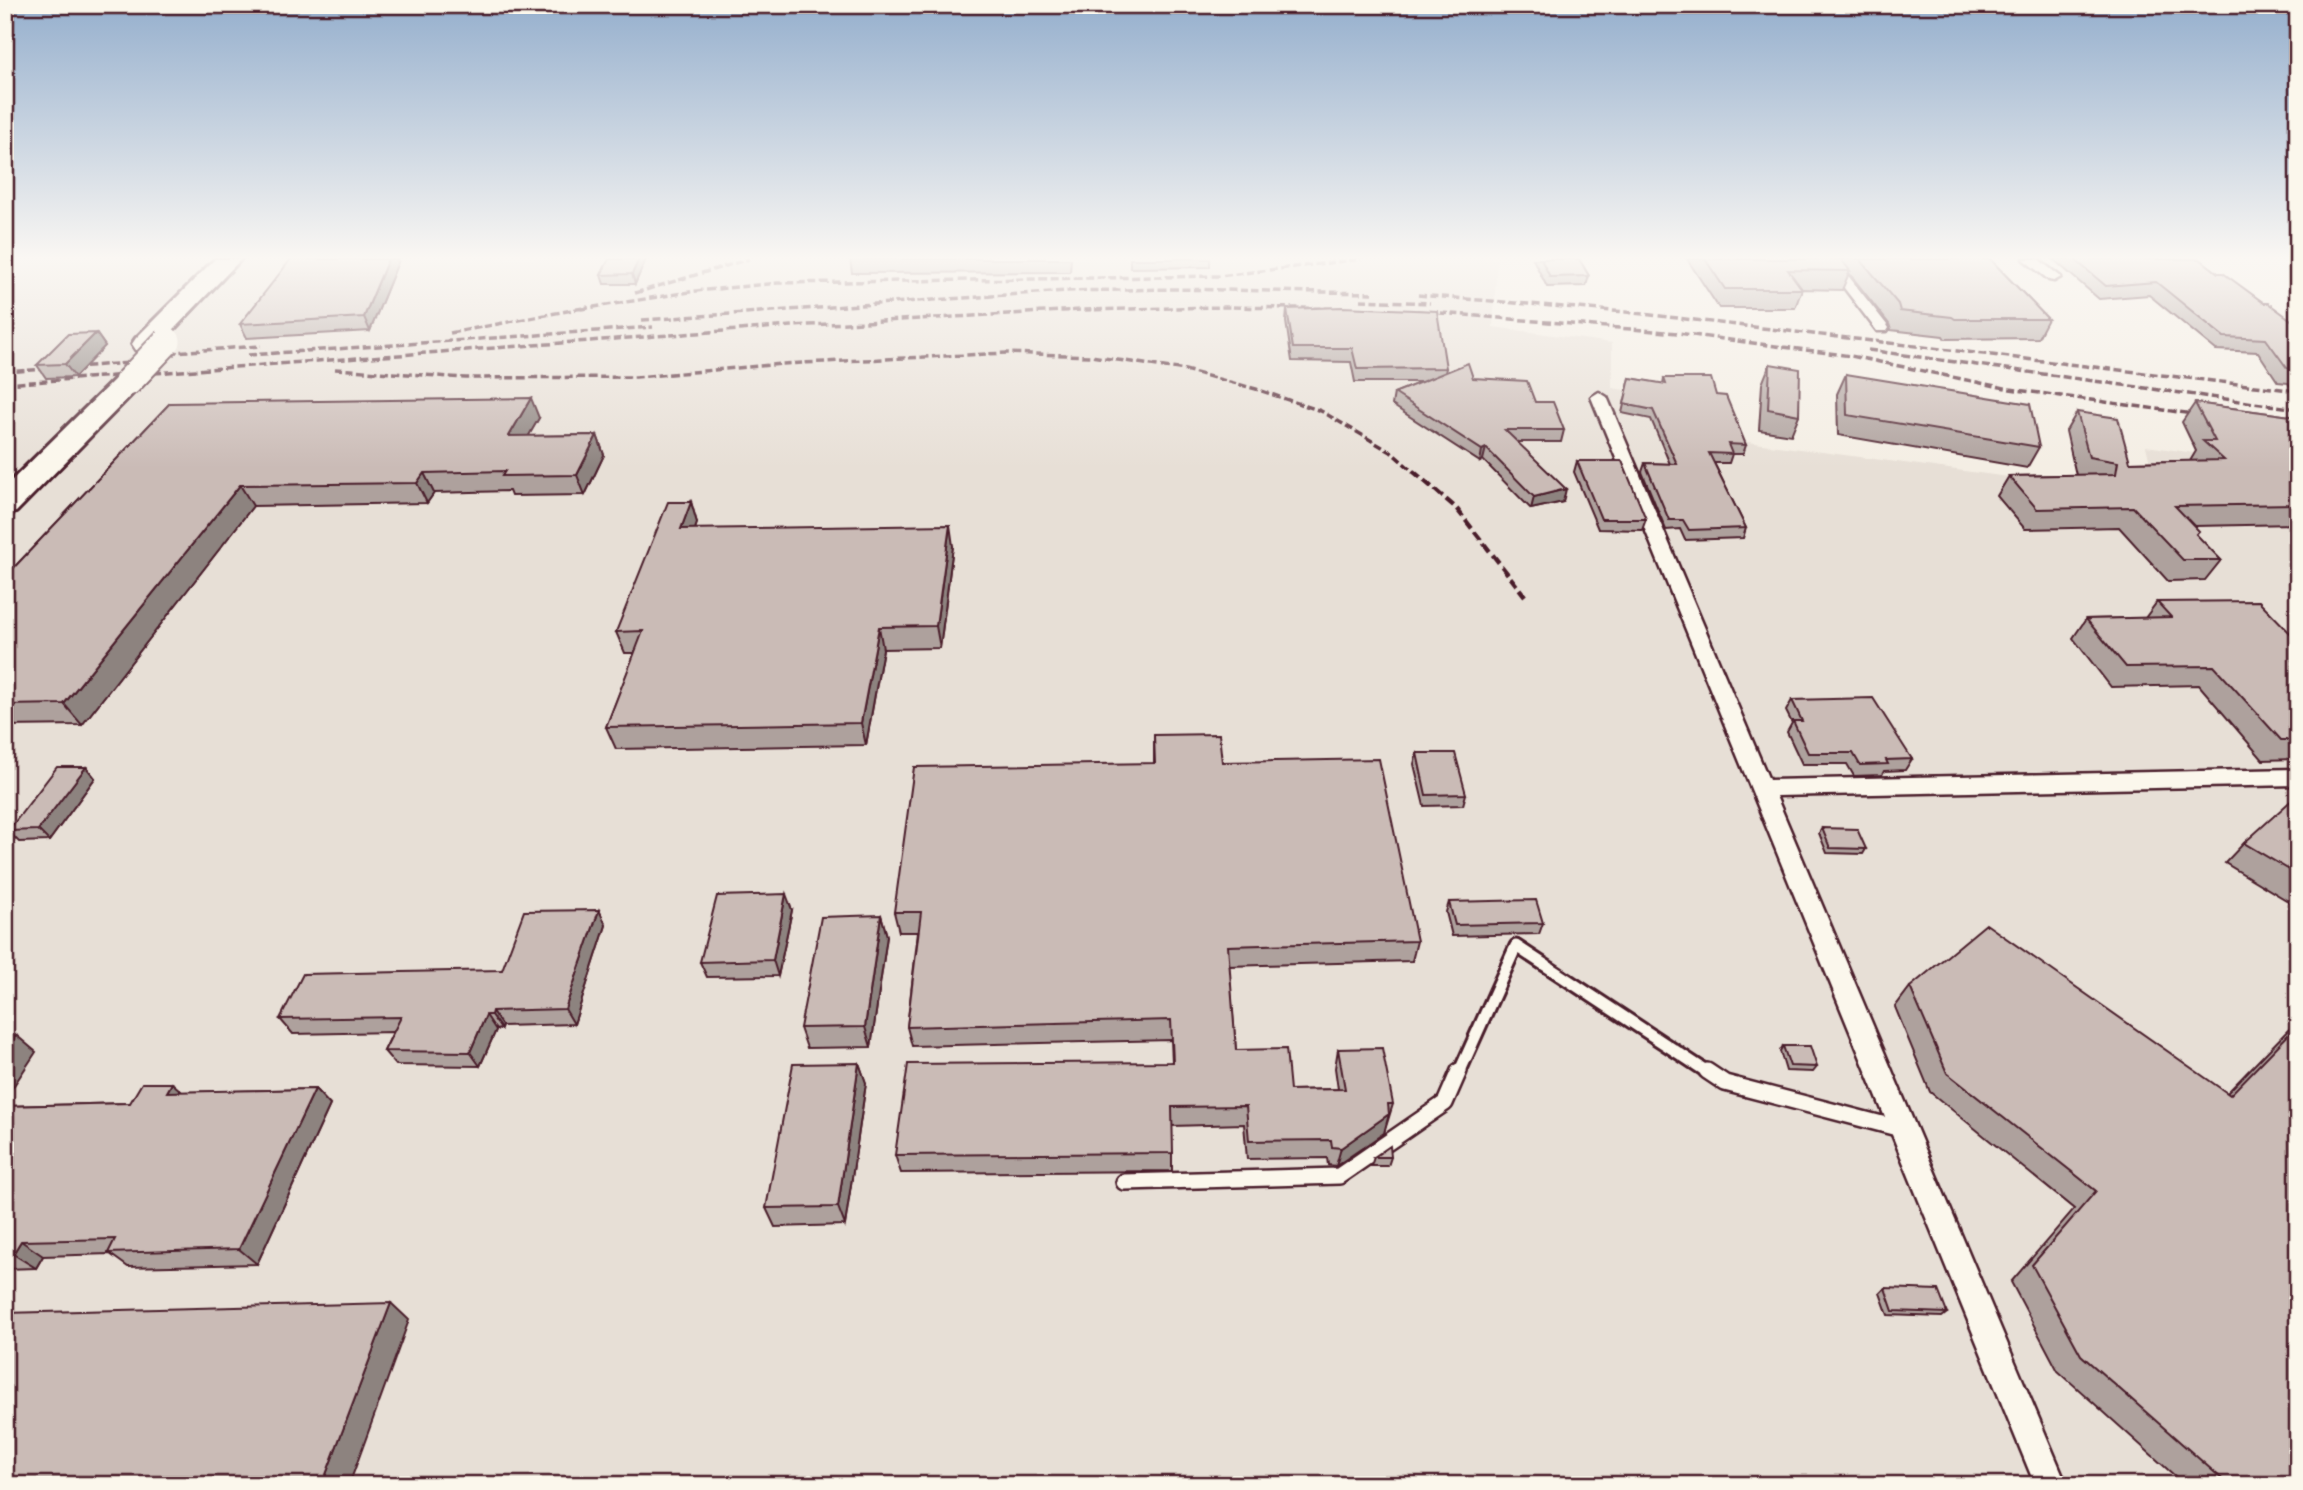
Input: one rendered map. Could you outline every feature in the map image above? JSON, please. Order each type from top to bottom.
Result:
[{"type":"highway","points":[[156,343],[169,329]]},
{"type":"highway","points":[[5,482],[172,329]]},
{"type":"highway","points":[[5,505],[116,382]]},
{"type":"street","points":[[1599,397],[2051,1485]]},
{"type":"street","points":[[1762,788],[2298,777]]},
{"type":"lane","points":[[1124,1182],[1339,1176],[1445,1103],[1516,946],[1725,1083],[1904,1130]]},
{"type":"shaded area","points":[[5,329],[1504,329],[1612,343],[1612,388],[1719,405],[1733,440],[2158,497],[2146,446],[2298,468],[2298,1485],[5,1485]]},
{"type":"building","points":[[1290,329],[1440,329],[1446,368],[1357,369],[1352,348],[1293,348]]},
{"type":"building","points":[[2214,329],[2298,329],[2298,371],[2287,368],[2266,339],[2224,337]]},
{"type":"building","points":[[96,333],[65,364],[37,365],[68,334]]},
{"type":"building","points":[[1468,363],[1473,378],[1527,381],[1535,402],[1553,402],[1564,430],[1505,430],[1566,489],[1534,497],[1486,448],[1482,450],[1394,393]]},
{"type":"building","points":[[1770,364],[1800,369],[1799,415],[1768,409]]},
{"type":"building","points":[[1846,374],[2030,404],[2039,447],[1847,415]]},
{"type":"building","points":[[1630,378],[1666,384],[1664,378],[1711,378],[1716,395],[1726,396],[1746,445],[1728,444],[1732,454],[1709,453],[1746,528],[1689,530],[1683,520],[1669,520],[1645,463],[1677,464],[1653,410],[1624,404]]},
{"type":"building","points":[[531,398],[509,436],[597,435],[577,475],[502,476],[505,471],[424,473],[417,483],[240,485],[64,704],[5,705],[5,577],[170,403]]},
{"type":"building","points":[[2195,403],[2298,417],[2298,504],[2175,506],[2199,531],[2196,534],[2221,560],[2183,560],[2133,507],[2037,509],[2009,476],[2116,474],[2118,462],[2089,457],[2077,412],[2118,418],[2130,462],[2224,460],[2203,441],[2215,441]]},
{"type":"building","points":[[1577,461],[1622,461],[1646,519],[1601,519]]},
{"type":"building","points":[[668,502],[691,502],[681,529],[950,525],[936,626],[879,627],[861,723],[606,727],[643,631],[616,632]]},
{"type":"building","points":[[2259,601],[2298,641],[2298,740],[2281,740],[2214,666],[2126,667],[2086,619],[2171,617],[2157,602]]},
{"type":"building","points":[[1873,698],[1912,759],[1886,760],[1888,764],[1860,765],[1853,753],[1808,753],[1793,721],[1802,721],[1792,700]]},
{"type":"building","points":[[1219,734],[1222,762],[1379,759],[1417,941],[1228,946],[1236,1050],[1286,1049],[1290,1090],[1345,1089],[1338,1049],[1382,1048],[1393,1104],[1388,1104],[1389,1114],[1341,1148],[1332,1147],[1331,1140],[1249,1141],[1246,1106],[1172,1107],[1173,1153],[895,1155],[908,1064],[1173,1062],[1171,1020],[907,1027],[921,912],[894,912],[914,767],[1155,763],[1154,735]]},
{"type":"building","points":[[1417,753],[1455,753],[1466,794],[1426,795]]},
{"type":"building","points":[[57,767],[86,767],[38,830],[8,831]]},
{"type":"building","points":[[2295,797],[2298,799],[2298,875],[2244,843]]},
{"type":"building","points":[[1822,828],[1857,829],[1866,849],[1830,848]]},
{"type":"building","points":[[786,894],[773,960],[700,962],[717,896]]},
{"type":"building","points":[[1536,900],[1543,923],[1455,925],[1449,902]]},
{"type":"building","points":[[599,910],[565,1009],[492,1011],[491,1015],[486,1015],[470,1052],[384,1051],[401,1017],[280,1019],[303,974],[502,970],[524,911]]},
{"type":"building","points":[[881,915],[865,1027],[800,1028],[821,917]]},
{"type":"building","points":[[1986,924],[2230,1095],[2298,1025],[2298,1485],[2229,1485],[2081,1355],[2032,1265],[2096,1191],[1947,1073],[1910,987]]},
{"type":"building","points":[[16,1035],[5,1052],[5,1036]]},
{"type":"building","points":[[1783,1046],[1810,1046],[1817,1067],[1790,1066]]},
{"type":"building","points":[[859,1063],[838,1207],[766,1208],[793,1064]]},
{"type":"building","points":[[142,1083],[172,1083],[167,1092],[315,1089],[239,1249],[108,1253],[115,1239],[21,1241],[13,1254],[5,1254],[5,1106],[130,1103]]},
{"type":"building","points":[[1390,1146],[1391,1157],[1374,1157]]},
{"type":"building","points":[[1885,1288],[1938,1290],[1947,1313],[1893,1311]]},
{"type":"building","points":[[391,1303],[322,1485],[5,1485],[5,1313]]},
{"type":"railway","points":[[450,333],[474,329]]},
{"type":"railway","points":[[248,355],[631,329]]},
{"type":"railway","points":[[5,384],[758,329]]},
{"type":"railway","points":[[1625,329],[1851,356],[2010,389],[2208,416]]},
{"type":"railway","points":[[1767,329],[2298,391]]},
{"type":"railway","points":[[146,354],[261,346]]},
{"type":"railway","points":[[1868,350],[2298,409]]},
{"type":"railway","points":[[335,369],[466,378],[636,377],[782,364],[1007,353],[1091,356],[1185,370],[1256,389],[1321,411],[1391,452],[1415,473]]},
{"type":"railway","points":[[5,372],[158,361]]},
{"type":"railway","points":[[1413,471],[1456,508],[1525,596]]}]
